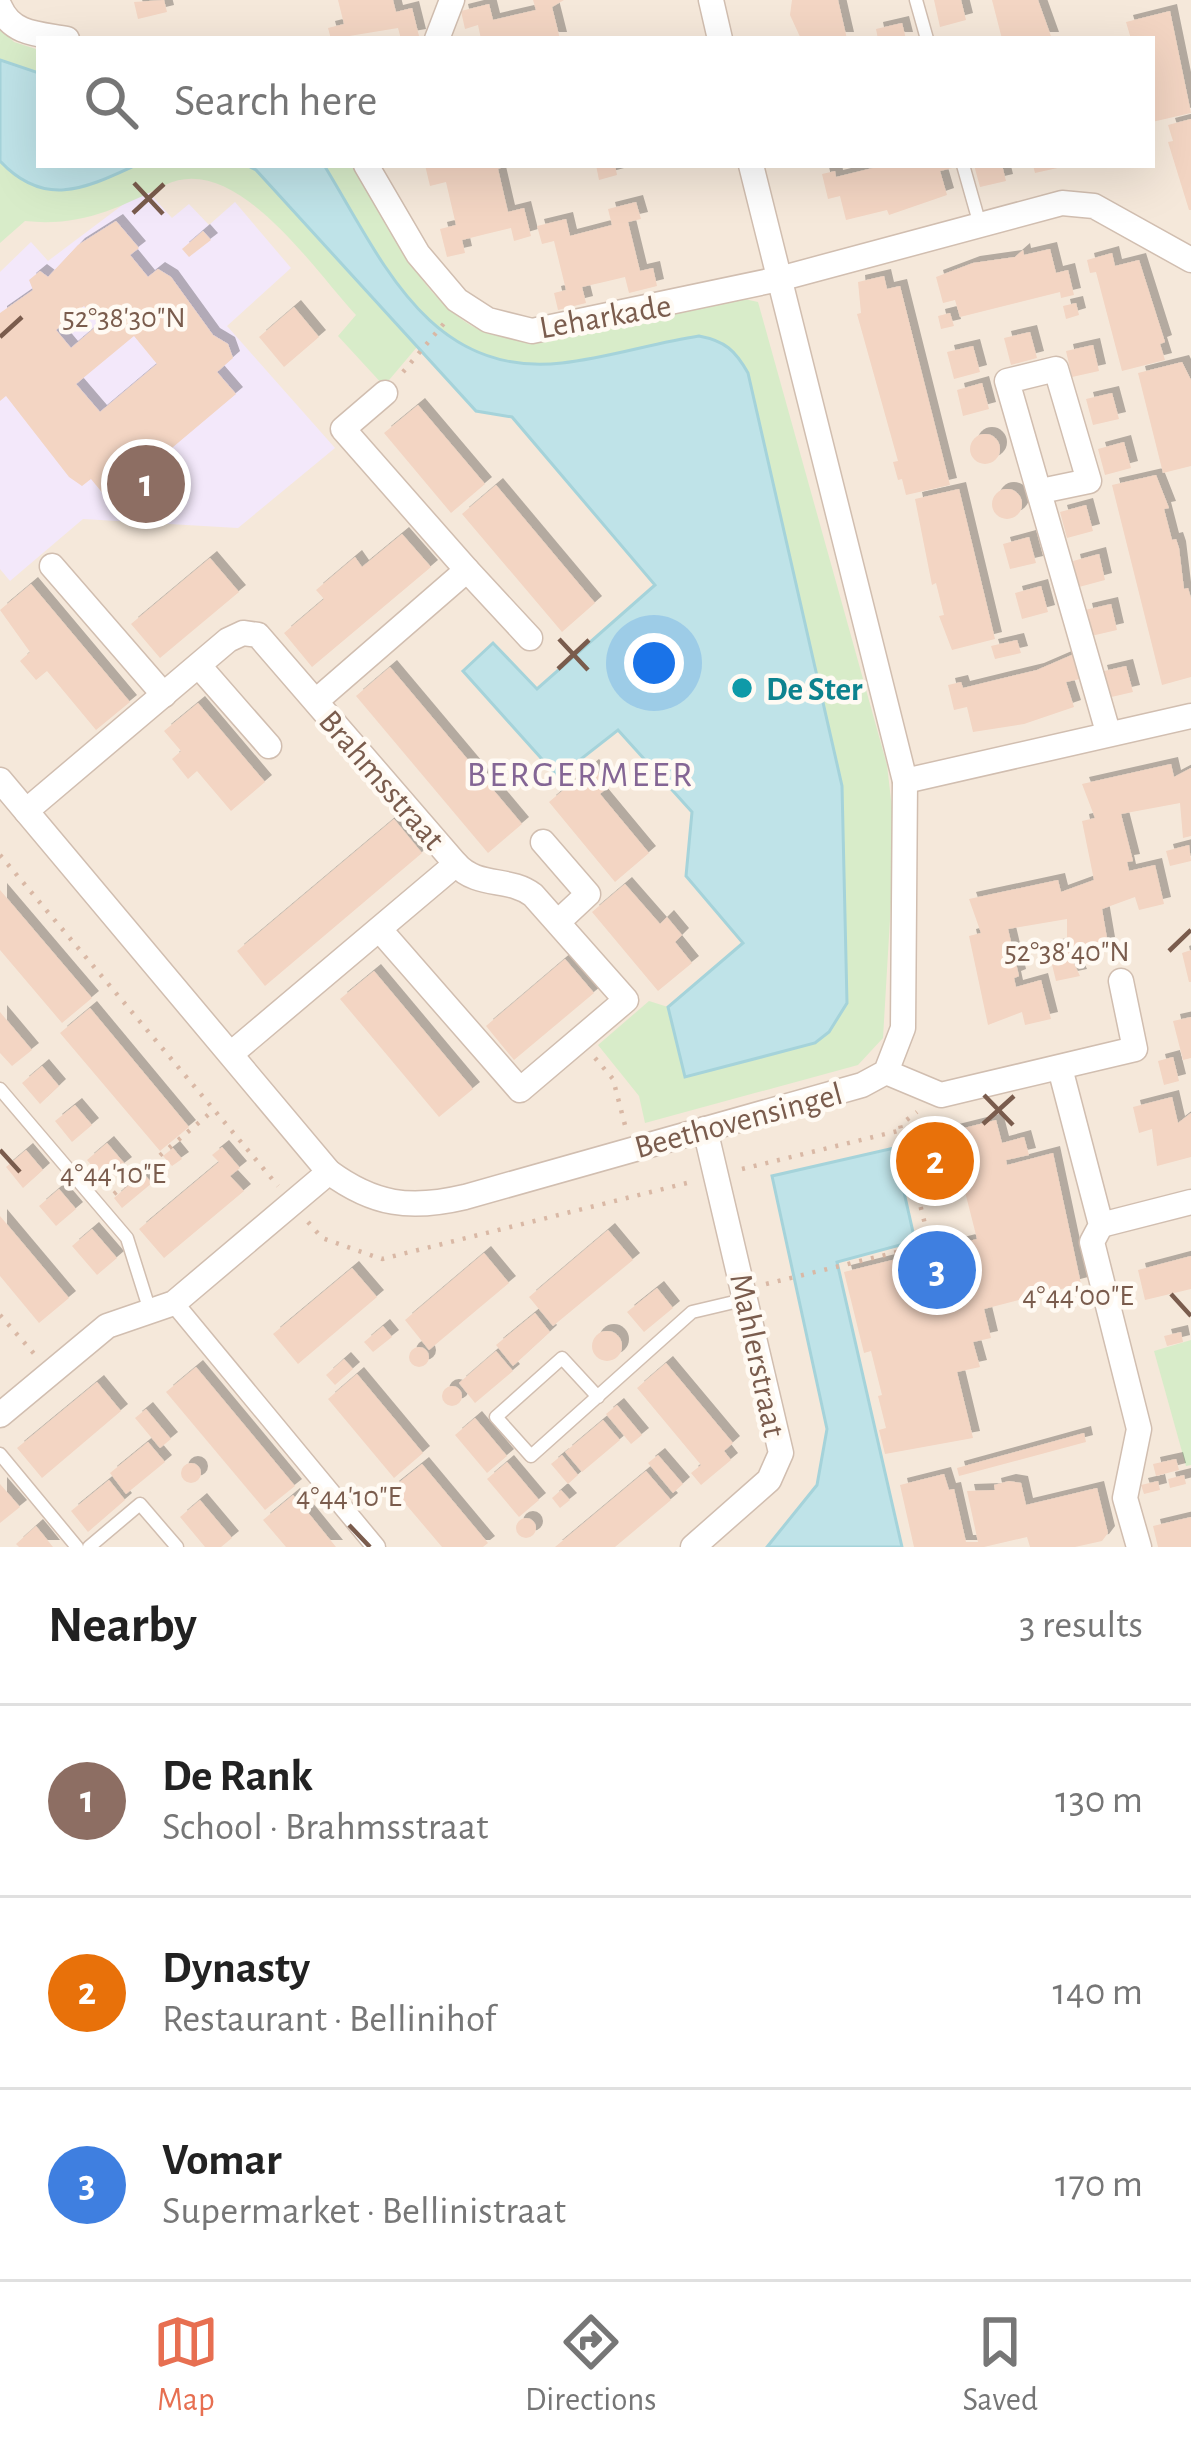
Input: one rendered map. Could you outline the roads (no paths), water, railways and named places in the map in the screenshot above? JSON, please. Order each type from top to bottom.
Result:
[{"type":"street","points":[[438,36],[452,0]]},
{"type":"street","points":[[711,0],[719,36]]},
{"type":"street","points":[[0,7],[6,20],[21,31],[50,36]]},
{"type":"street","name":"Leharkade","points":[[367,168],[418,254],[448,292],[468,309],[508,327],[561,329],[1079,203],[1191,260]]},
{"type":"street","name":"Beethovensingel","points":[[0,780],[328,1172],[378,1202],[422,1205],[862,1085],[886,1072],[903,1028],[904,781],[752,168]]},
{"type":"street","points":[[1041,491],[1089,481],[1056,369],[1007,381],[1108,732]]},
{"type":"street","points":[[385,393],[343,429],[530,638]]},
{"type":"street","points":[[52,566],[164,695]]},
{"type":"street","points":[[316,701],[467,570]]},
{"type":"street","name":"Brahmsstraat","points":[[26,811],[228,640],[258,635],[456,865],[232,1053]]},
{"type":"street","name":"Brahmsstraat","points":[[199,665],[269,746]]},
{"type":"street","points":[[904,781],[1191,716]]},
{"type":"street","points":[[542,842],[589,894],[558,922]]},
{"type":"street","points":[[380,930],[520,1090],[626,1000],[525,888],[476,879],[456,865]]},
{"type":"street","points":[[886,1072],[941,1095],[1135,1049],[1120,981]]},
{"type":"street","points":[[1060,1068],[1101,1225],[1093,1242],[1139,1429],[1126,1498],[1138,1547]]},
{"type":"street","name":"Mahlerstraat","points":[[692,1547],[770,1480],[781,1453],[705,1129]]},
{"type":"street","points":[[0,1414],[107,1326],[162,1307],[328,1172]]},
{"type":"street","points":[[1101,1225],[1191,1202]]},
{"type":"street","points":[[162,1307],[376,1547]]},
{"type":"lane","points":[[916,0],[926,36]]},
{"type":"lane","points":[[964,168],[980,225]]},
{"type":"lane","points":[[0,1089],[127,1238],[162,1307]]},
{"type":"lane","points":[[598,1397],[562,1358],[496,1417],[531,1456],[598,1397],[692,1312],[748,1299]]},
{"type":"lane","points":[[0,1454],[77,1547]]},
{"type":"lane","points":[[89,1547],[140,1504],[177,1547]]},
{"type":"water","points":[[0,60],[36,72],[36,168],[129,168],[66,190],[33,185],[0,161]]},
{"type":"water","points":[[252,168],[326,168],[367,238],[415,305],[444,332],[477,352],[516,363],[562,363],[699,336],[723,344],[743,365],[842,786],[847,1003],[829,1032],[815,1043],[685,1077],[668,1007],[743,943],[686,876],[692,812],[618,730],[558,777],[463,671],[493,643],[537,689],[655,585],[512,417],[476,411]]},
{"type":"water","points":[[894,1148],[915,1241],[837,1262],[902,1547],[767,1547],[817,1485],[827,1429],[772,1176]]},
{"type":"place","name":"De Rank","points":[[146,484]]},
{"type":"place","name":"De Ster","points":[[742,688]]},
{"type":"place","name":"Dynasty","points":[[935,1161]]},
{"type":"place","name":"Vomar","points":[[937,1270]]},
{"type":"district","name":"BERGERMEER","points":[[581,773]]}]
